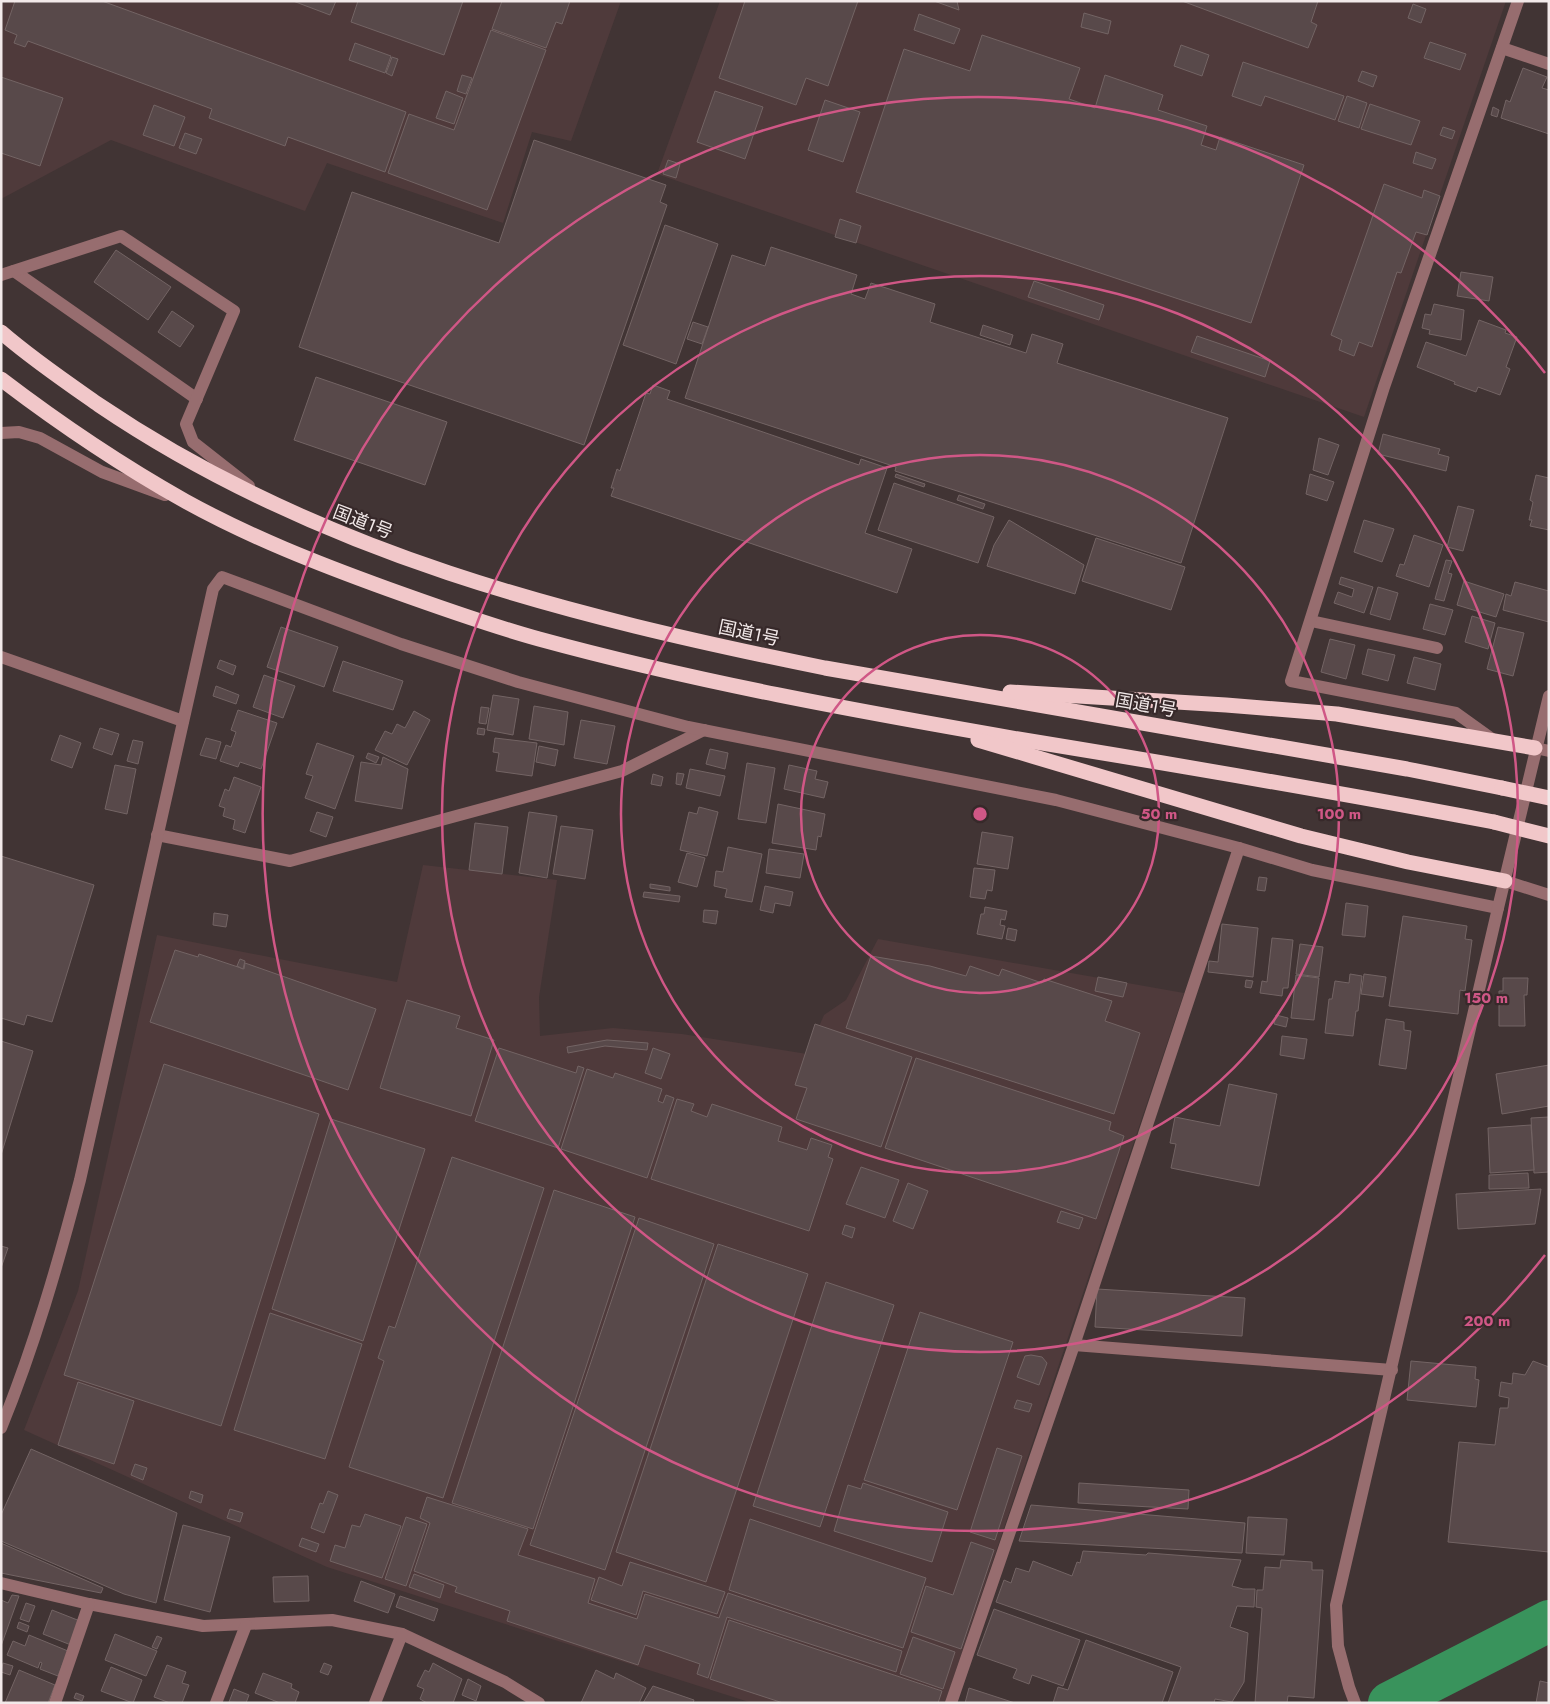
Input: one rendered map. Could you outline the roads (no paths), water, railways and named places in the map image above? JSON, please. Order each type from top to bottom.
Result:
[{"type":"highway","name":"国道1号","points":[[1,332],[68,384],[132,427],[205,470],[288,512],[363,543],[446,573],[544,603],[638,628],[736,650],[924,686],[1378,764],[1549,798]]},
{"type":"highway","points":[[1,379],[50,416],[115,460],[189,503],[274,544],[352,576],[442,609],[535,638],[630,663],[725,684],[916,721],[1298,786],[1494,822],[1549,836]]},
{"type":"highway","points":[[924,686],[1226,705],[1336,714],[1542,750]]},
{"type":"highway","points":[[916,721],[1301,836],[1408,862],[1505,880]]},
{"type":"street","points":[[1496,742],[1456,713],[1291,681],[1384,387],[1518,1]]},
{"type":"street","points":[[1502,48],[1549,64]]},
{"type":"street","points":[[1,275],[121,236],[234,311],[186,424],[193,442],[243,482],[288,512]]},
{"type":"street","points":[[14,271],[197,399]]},
{"type":"street","points":[[1,434],[19,432],[40,438],[102,472],[189,503]]},
{"type":"street","points":[[1,1428],[18,1385],[58,1264],[80,1180],[213,589],[222,577],[401,644],[518,682],[704,730],[1056,800],[1239,848],[1312,870],[1498,908]]},
{"type":"street","points":[[1311,621],[1437,648]]},
{"type":"street","points":[[1,657],[183,721]]},
{"type":"street","points":[[1355,1703],[1338,1646],[1336,1605],[1498,908],[1542,750],[1549,696]]},
{"type":"street","points":[[158,835],[290,862],[622,771],[704,730]]},
{"type":"street","points":[[951,1703],[1074,1345],[1239,848]]},
{"type":"street","points":[[1505,880],[1549,895]]},
{"type":"street","points":[[1074,1345],[1392,1370]]},
{"type":"street","points":[[1,1583],[90,1604],[203,1626],[332,1620],[402,1634],[505,1682],[536,1702]]},
{"type":"street","points":[[54,1703],[90,1604]]},
{"type":"street","points":[[216,1703],[246,1625]]},
{"type":"street","points":[[375,1703],[402,1634]]},
{"type":"waterway","points":[[1389,1703],[1549,1621]]}]
